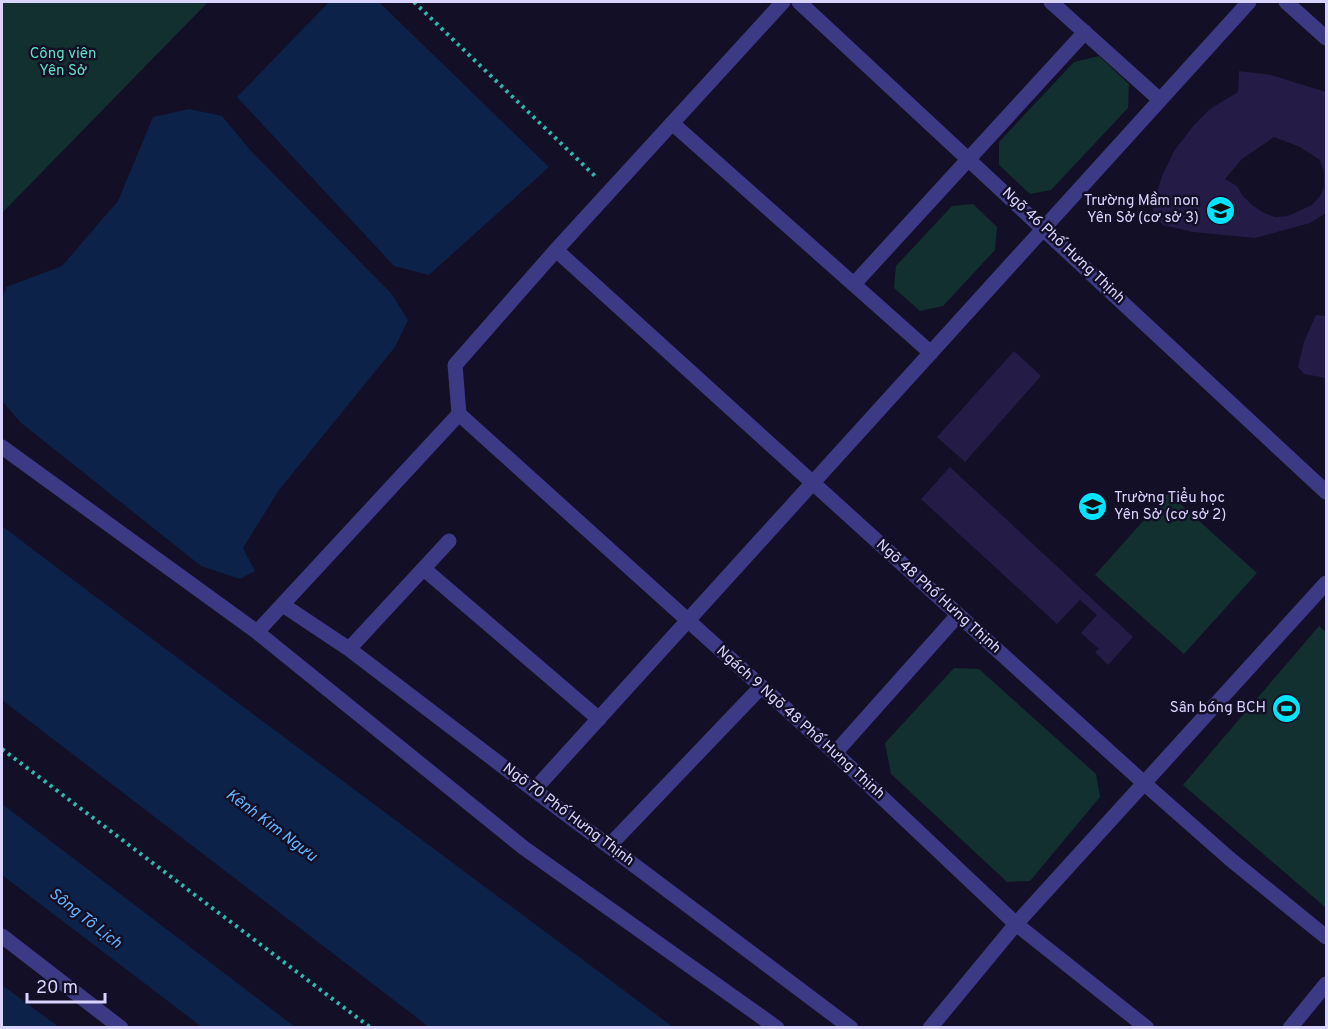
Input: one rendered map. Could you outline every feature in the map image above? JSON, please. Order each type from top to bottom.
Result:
[{"type":"street","points":[[257,632],[459,414],[455,365],[556,250],[783,2]]},
{"type":"street","name":"Ngõ 46 Phố Hưng Thịnh","points":[[799,2],[1326,492]]},
{"type":"street","points":[[1051,2],[1160,100]]},
{"type":"street","points":[[534,790],[1250,2]]},
{"type":"street","points":[[1286,2],[1326,38]]},
{"type":"street","points":[[854,284],[1085,32]]},
{"type":"street","points":[[672,123],[931,353]]},
{"type":"street","name":"Ngõ 48 Phố Hưng Thịnh","points":[[556,250],[1145,784],[1230,859],[1326,937]]},
{"type":"street","name":"Ngách 9 Ngõ 48 Phố Hưng Thịnh","points":[[459,414],[835,753],[1016,924],[1147,1028]]},
{"type":"street","points":[[2,447],[257,632],[524,848],[777,1028]]},
{"type":"street","points":[[349,649],[449,541]]},
{"type":"street","points":[[424,569],[599,719]]},
{"type":"street","points":[[930,1028],[1016,924],[1326,583]]},
{"type":"street","name":"Ngõ 70 Phố Hưng Thịnh","points":[[283,604],[349,649],[851,1028]]},
{"type":"street","points":[[835,753],[958,615]]},
{"type":"street","points":[[609,846],[761,687]]},
{"type":"street","points":[[2,936],[121,1028]]},
{"type":"street","points":[[1290,1028],[1326,984]]},
{"type":"path","points":[[414,2],[610,191]]},
{"type":"path","points":[[2,749],[371,1028]]},
{"type":"green space","name":"Công viên Yên Sở","points":[[2,2],[208,2],[2,213]]},
{"type":"green space","points":[[1099,56],[1129,84],[1128,108],[1051,190],[1030,194],[999,165],[999,142],[1074,62]]},
{"type":"green space","points":[[973,204],[997,227],[995,250],[943,306],[920,311],[894,288],[896,266],[952,206]]},
{"type":"green space","points":[[1168,493],[1257,573],[1184,654],[1095,575]]},
{"type":"green space","name":"Sân bóng BCH","points":[[1319,626],[1326,632],[1326,908],[1183,785]]},
{"type":"green space","points":[[954,668],[979,669],[1096,774],[1100,797],[1030,881],[1007,882],[891,774],[885,743]]},
{"type":"water","points":[[329,2],[379,2],[549,167],[429,275],[394,266],[237,97]]},
{"type":"water","points":[[189,109],[222,116],[252,152],[391,293],[408,320],[395,347],[279,490],[243,548],[255,571],[240,579],[201,566],[20,422],[2,401],[2,300],[6,287],[62,266],[118,201],[153,117]]},
{"type":"water","name":"Kênh Kim Ngưu","points":[[2,526],[673,1027],[429,1027],[2,700]]},
{"type":"water","name":"Sông Tô Lịch","points":[[2,804],[295,1027],[202,1027],[2,875]]},
{"type":"water","points":[[2,985],[59,1027],[2,1027]]},
{"type":"building","points":[[1239,71],[1271,75],[1326,92],[1326,213],[1310,223],[1255,238],[1193,232],[1163,225],[1153,213],[1153,205],[1162,176],[1174,151],[1210,109],[1238,92]],"holes":[[[1274,137],[1300,147],[1320,160],[1324,173],[1324,187],[1312,205],[1288,216],[1275,217],[1264,213],[1252,205],[1237,186],[1225,179],[1242,159]]]},
{"type":"building","points":[[1316,315],[1326,316],[1326,378],[1304,374],[1298,367],[1304,342]]},
{"type":"building","points":[[1014,351],[1041,376],[965,462],[937,437]]},
{"type":"building","points":[[950,467],[1133,637],[1108,665],[1095,652],[1099,649],[1081,633],[1097,615],[1080,600],[1057,624],[921,499]]},
{"type":"place","name":"Trường Mầm non Yên Sở (cơ sở 3)","points":[[1220,210]]},
{"type":"place","name":"Trường Tiểu học Yên Sở (cơ sở 2)","points":[[1093,507]]},
{"type":"place","name":"Sân bóng BCH","points":[[1287,708]]}]
